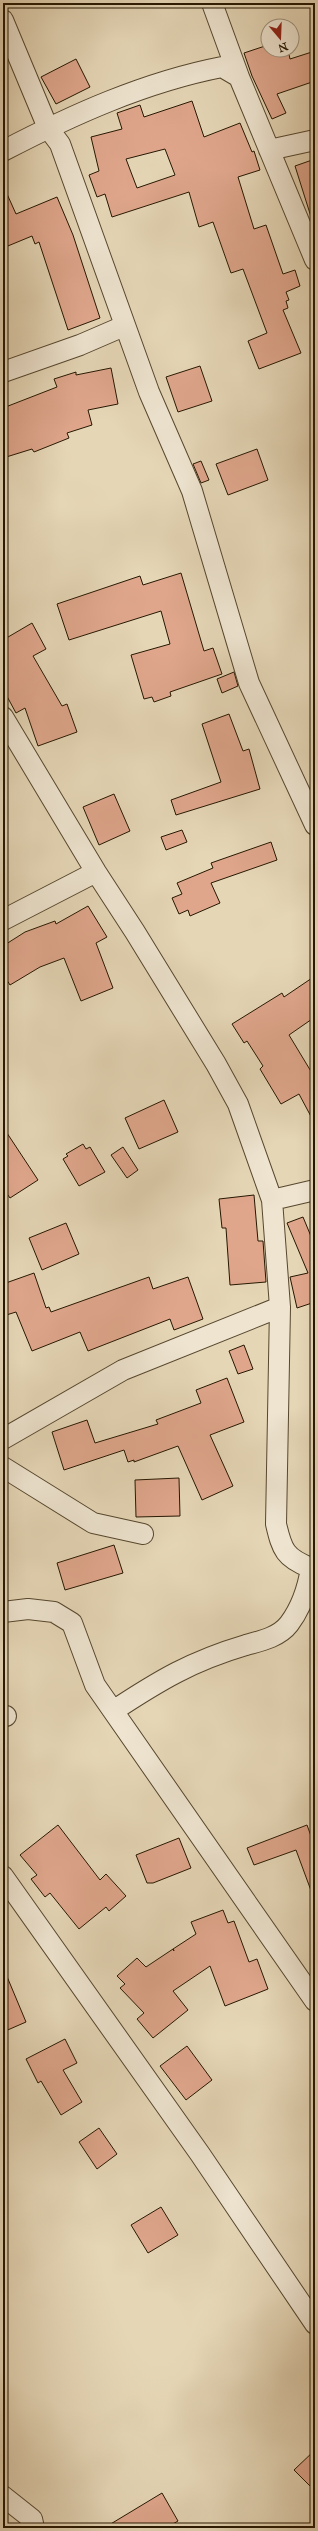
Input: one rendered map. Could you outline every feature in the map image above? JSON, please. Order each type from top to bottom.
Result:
[{"type":"street","points":[[212,3],[239,77],[315,260]]},
{"type":"street","points":[[3,20],[48,128],[60,144],[124,326],[149,392],[192,491],[249,683],[315,825]]},
{"type":"street","points":[[3,151],[48,128],[118,97],[222,67],[239,77]]},
{"type":"street","points":[[269,150],[315,140]]},
{"type":"street","points":[[3,372],[80,345],[124,326]]},
{"type":"street","points":[[3,717],[96,872],[135,932],[238,1104],[272,1200],[280,1307],[276,1524],[282,1548],[294,1561],[313,1567],[308,1586],[289,1624],[272,1638],[212,1655],[166,1676],[113,1710]]},
{"type":"street","points":[[3,920],[96,872]]},
{"type":"street","points":[[272,1200],[315,1190]]},
{"type":"street","points":[[3,1439],[123,1370],[280,1307]]},
{"type":"street","points":[[3,1467],[93,1523],[143,1534]]},
{"type":"street","points":[[3,1612],[28,1609],[54,1612],[72,1623],[95,1685],[315,2000]]},
{"type":"street","points":[[3,1876],[195,2147],[315,2324]]},
{"type":"street","points":[[3,2496],[32,2520],[34,2528]]},
{"type":"building","points":[[260,48],[260,58],[290,59],[300,58],[300,56],[315,51],[315,81],[277,94],[286,113],[272,119],[252,76],[244,53]]},
{"type":"building","points":[[76,59],[90,87],[56,104],[41,77]]},
{"type":"building","points":[[192,101],[204,137],[240,123],[252,152],[254,151],[260,170],[238,177],[254,229],[266,225],[283,274],[295,270],[300,286],[286,292],[289,300],[286,301],[288,308],[283,310],[301,353],[259,369],[248,341],[267,333],[243,269],[231,273],[213,222],[199,227],[189,192],[112,217],[105,194],[97,197],[89,175],[99,171],[91,137],[122,129],[117,113],[140,105],[144,117]],"holes":[[[165,149],[175,175],[137,188],[126,159]]]},
{"type":"building","points":[[315,159],[315,219],[312,220],[295,166]]},
{"type":"building","points":[[3,185],[16,214],[57,197],[73,235],[100,318],[68,330],[39,242],[35,244],[32,236],[3,248]]},
{"type":"building","points":[[200,366],[212,401],[178,412],[166,377]]},
{"type":"building","points":[[111,368],[118,404],[88,410],[92,425],[67,433],[69,438],[34,452],[32,449],[3,458],[3,408],[57,387],[54,379],[76,372],[76,375]]},
{"type":"building","points":[[257,449],[268,480],[228,495],[216,464]]},
{"type":"building","points":[[201,461],[209,480],[201,483],[193,464]]},
{"type":"building","points":[[181,573],[204,651],[213,648],[222,674],[170,692],[171,696],[154,702],[152,697],[144,699],[131,655],[170,644],[161,611],[69,640],[57,604],[140,576],[143,585]]},
{"type":"building","points":[[32,623],[46,649],[33,656],[62,706],[67,704],[77,732],[38,746],[25,708],[16,713],[3,689],[3,640]]},
{"type":"building","points":[[234,672],[238,686],[222,693],[217,679]]},
{"type":"building","points":[[229,714],[243,751],[249,749],[260,789],[176,815],[171,800],[221,782],[202,724]]},
{"type":"building","points":[[114,794],[130,831],[99,845],[83,807]]},
{"type":"building","points":[[182,830],[187,842],[166,850],[161,837]]},
{"type":"building","points":[[271,842],[277,860],[211,883],[220,903],[190,916],[188,910],[179,914],[172,898],[182,894],[177,883],[213,868],[211,863]]},
{"type":"building","points":[[88,906],[107,937],[96,943],[113,988],[81,1001],[64,958],[40,967],[10,985],[3,974],[3,946],[25,932],[55,921],[56,924]]},
{"type":"building","points":[[315,976],[315,1017],[289,1035],[315,1078],[315,1124],[299,1094],[281,1104],[260,1069],[263,1066],[247,1041],[244,1043],[232,1024],[282,993],[284,997]]},
{"type":"building","points":[[164,1100],[178,1132],[139,1149],[125,1118]]},
{"type":"building","points":[[3,1127],[38,1180],[10,1198],[3,1188]]},
{"type":"building","points":[[83,1144],[86,1149],[90,1147],[105,1172],[79,1186],[63,1159],[68,1156],[66,1154]]},
{"type":"building","points":[[123,1147],[138,1170],[127,1178],[111,1155]]},
{"type":"building","points":[[254,1195],[258,1241],[263,1241],[266,1282],[230,1285],[226,1228],[222,1228],[219,1199]]},
{"type":"building","points":[[303,1217],[315,1246],[315,1302],[297,1308],[290,1277],[308,1273],[287,1223]]},
{"type":"building","points":[[66,1223],[79,1254],[42,1270],[29,1238]]},
{"type":"building","points":[[34,1273],[46,1308],[49,1307],[51,1312],[149,1277],[153,1289],[188,1277],[203,1319],[174,1330],[170,1319],[88,1351],[80,1332],[32,1351],[16,1312],[3,1316],[3,1284]]},
{"type":"building","points":[[244,1345],[253,1369],[238,1374],[229,1351]]},
{"type":"building","points":[[227,1378],[244,1422],[210,1435],[233,1486],[202,1500],[178,1446],[134,1462],[134,1460],[128,1462],[124,1450],[64,1470],[52,1432],[87,1420],[95,1443],[158,1424],[156,1420],[201,1403],[196,1390]]},
{"type":"building","points":[[179,1478],[180,1516],[136,1517],[135,1480]]},
{"type":"building","points":[[114,1545],[123,1573],[65,1590],[57,1563]]},
{"type":"building","points":[[58,1825],[100,1880],[106,1874],[126,1896],[109,1911],[106,1907],[79,1929],[50,1893],[45,1897],[31,1879],[37,1875],[20,1855]]},
{"type":"building","points":[[307,1825],[315,1847],[313,1896],[296,1850],[254,1865],[247,1848]]},
{"type":"building","points":[[179,1838],[191,1868],[153,1883],[147,1883],[136,1855]]},
{"type":"building","points":[[223,1910],[228,1923],[234,1921],[249,1962],[257,1959],[268,1989],[225,2006],[210,1966],[173,1991],[188,2010],[153,2038],[137,2019],[144,2013],[120,1988],[125,1984],[117,1976],[137,1958],[146,1967],[196,1934],[191,1922]]},
{"type":"building","points":[[3,1967],[26,2022],[3,2032]]},
{"type":"building","points":[[65,2039],[77,2063],[63,2070],[82,2102],[61,2115],[41,2081],[38,2083],[26,2059]]},
{"type":"building","points":[[187,2046],[212,2080],[186,2100],[160,2066]]},
{"type":"building","points":[[99,2128],[117,2154],[97,2169],[79,2142]]},
{"type":"building","points":[[161,2207],[178,2235],[148,2253],[131,2225]]},
{"type":"building","points":[[315,2450],[315,2491],[294,2470]]},
{"type":"building","points":[[162,2493],[178,2521],[166,2528],[104,2528]]}]
